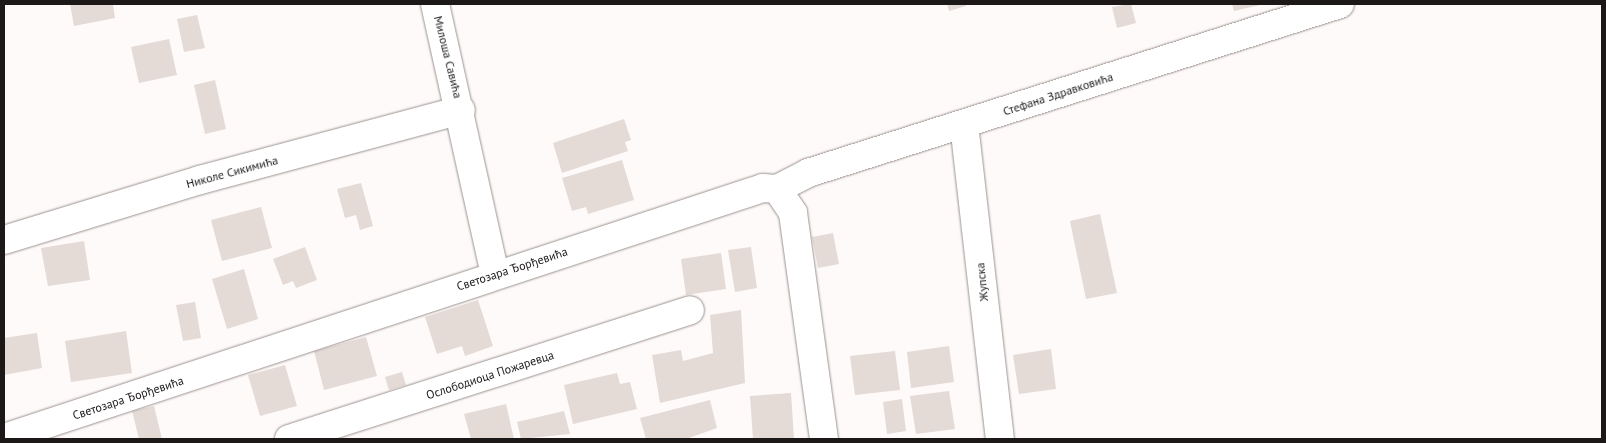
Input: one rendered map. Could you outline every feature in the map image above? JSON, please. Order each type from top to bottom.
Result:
[{"type":"street","name":"Милоша Савића","points":[[435,4],[461,110],[495,274]]},
{"type":"street","name":"Стефана Здравковића","points":[[777,189],[808,172],[1340,4]]},
{"type":"street","name":"Николе Сикимића","points":[[4,240],[200,180],[461,110]]},
{"type":"street","name":"Жупска","points":[[964,124],[1000,439]]},
{"type":"street","name":"Светозара Ђорђевића","points":[[4,438],[495,274],[762,188],[777,189]]},
{"type":"street","points":[[777,189],[793,213],[824,439]]},
{"type":"street","name":"Ослободиоца Пожаревца","points":[[289,439],[690,310]]},
{"type":"building","points":[[70,4],[113,4],[115,18],[74,26]]},
{"type":"building","points":[[947,4],[966,4],[966,6],[949,11]]},
{"type":"building","points":[[1131,4],[1136,23],[1117,28],[1112,7]]},
{"type":"building","points":[[1232,4],[1260,4],[1260,5],[1234,11]]},
{"type":"building","points":[[197,15],[205,48],[184,52],[177,19]]},
{"type":"building","points":[[169,39],[177,75],[139,83],[131,47]]},
{"type":"building","points":[[215,80],[226,129],[205,134],[194,85]]},
{"type":"building","points":[[624,119],[631,140],[625,142],[628,151],[562,173],[553,143]]},
{"type":"building","points":[[622,160],[634,200],[588,214],[586,207],[572,211],[562,178]]},
{"type":"building","points":[[361,183],[373,226],[360,230],[356,215],[345,218],[337,189]]},
{"type":"building","points":[[261,207],[272,248],[222,261],[211,220]]},
{"type":"building","points":[[1100,214],[1117,293],[1086,299],[1070,221]]},
{"type":"building","points":[[833,233],[839,264],[818,268],[812,237]]},
{"type":"building","points":[[84,241],[90,280],[48,286],[41,248]]},
{"type":"building","points":[[305,247],[317,280],[296,288],[293,281],[283,285],[273,259]]},
{"type":"building","points":[[751,247],[757,288],[735,292],[728,250]]},
{"type":"building","points":[[721,253],[726,289],[686,295],[681,259]]},
{"type":"building","points":[[244,269],[258,319],[227,329],[212,279]]},
{"type":"building","points":[[478,300],[493,346],[465,356],[462,346],[437,354],[425,317]]},
{"type":"building","points":[[195,302],[201,338],[183,341],[176,305]]},
{"type":"building","points":[[741,310],[745,383],[660,403],[652,355],[681,350],[683,361],[713,353],[710,315]]},
{"type":"building","points":[[126,331],[132,373],[71,382],[65,341]]},
{"type":"building","points":[[37,333],[42,368],[4,375],[4,338]]},
{"type":"building","points":[[366,337],[377,376],[324,390],[314,351]]},
{"type":"building","points":[[949,346],[954,382],[911,388],[907,352]]},
{"type":"building","points":[[1051,349],[1056,389],[1019,394],[1013,355]]},
{"type":"building","points":[[895,351],[900,390],[855,395],[850,356]]},
{"type":"building","points":[[285,365],[297,406],[260,416],[248,375]]},
{"type":"building","points":[[402,372],[406,385],[389,390],[385,377]]},
{"type":"building","points":[[617,373],[620,384],[630,382],[637,409],[573,424],[564,385]]},
{"type":"building","points":[[949,391],[955,429],[916,434],[910,396]]},
{"type":"building","points":[[791,393],[794,439],[753,439],[750,396]]},
{"type":"building","points":[[902,399],[906,431],[887,434],[883,402]]},
{"type":"building","points":[[710,400],[717,428],[686,439],[646,439],[640,418]]},
{"type":"building","points":[[506,404],[514,439],[471,439],[464,414]]},
{"type":"building","points":[[154,406],[162,439],[139,439],[132,411]]},
{"type":"building","points":[[564,411],[570,434],[521,439],[517,422]]}]
